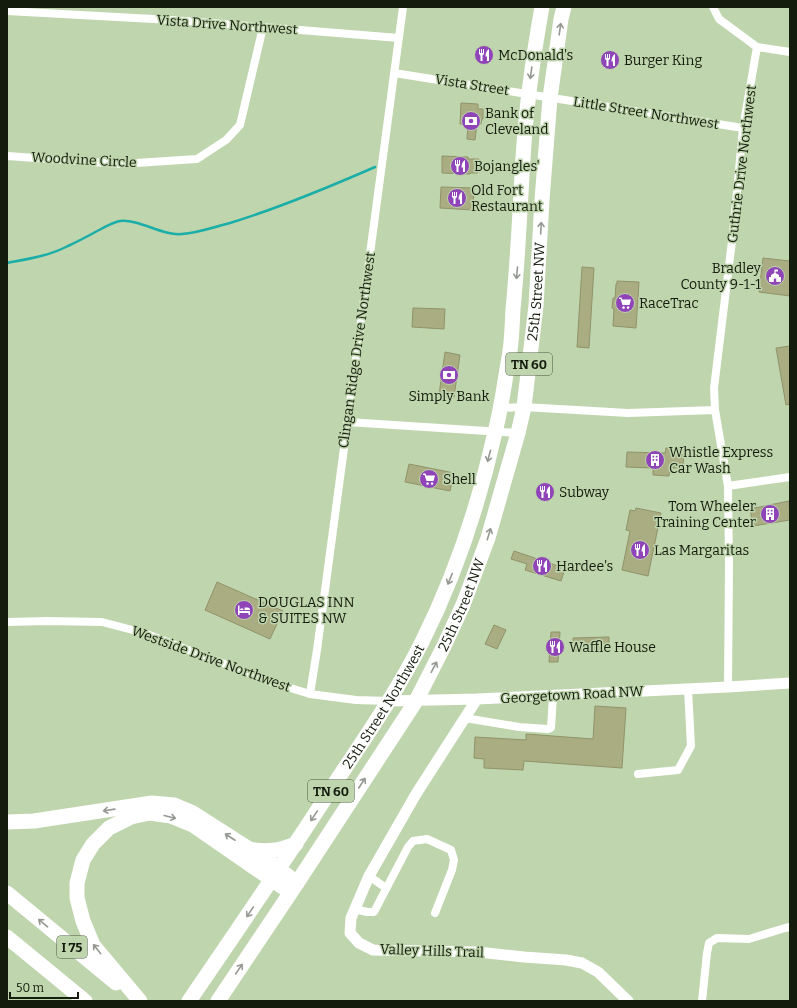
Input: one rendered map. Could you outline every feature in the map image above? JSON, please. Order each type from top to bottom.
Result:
[{"type":"highway","name":"25th Street NW","points":[[464,543],[485,474],[496,431],[510,351],[528,94],[535,41],[542,7]]},
{"type":"highway","name":"25th Street NW","points":[[416,701],[463,605],[488,538],[524,407],[536,306],[550,98],[564,7]]},
{"type":"highway","name":"25th Street Northwest","points":[[275,875],[402,680],[423,640],[447,588],[464,543]]},
{"type":"highway","name":"25th Street Northwest","points":[[294,888],[416,701]]},
{"type":"highway","points":[[7,822],[34,821],[152,803],[174,805],[193,813],[248,849],[275,875]]},
{"type":"highway","points":[[139,1001],[93,945],[83,921],[77,898],[77,883],[83,860],[93,844],[109,828],[131,817],[150,813],[171,816],[193,825],[294,888]]},
{"type":"highway","points":[[248,849],[272,851],[296,844]]},
{"type":"highway","name":"TN 60","points":[[189,1001],[275,875]]},
{"type":"highway","name":"TN 60","points":[[218,1001],[294,888]]},
{"type":"highway","name":"I 75","points":[[7,893],[139,1001]]},
{"type":"highway","name":"I 75","points":[[7,937],[85,1001]]},
{"type":"street","name":"Clingan Ridge Drive Northwest","points":[[310,694],[403,7]]},
{"type":"street","points":[[713,7],[719,19],[757,47],[790,52]]},
{"type":"street","name":"Vista Drive Northwest","points":[[7,11],[172,20],[399,38]]},
{"type":"street","name":"Woodvine Circle","points":[[7,156],[121,164],[198,159],[226,140],[240,125],[263,27]]},
{"type":"street","name":"Guthrie Drive Northwest","points":[[728,687],[728,486],[715,410],[714,388],[733,233],[743,128],[757,47]]},
{"type":"street","name":"Vista Street","points":[[394,73],[550,98]]},
{"type":"street","name":"Little Street Northwest","points":[[550,98],[743,128]]},
{"type":"street","points":[[500,408],[524,407],[628,413],[715,410]]},
{"type":"street","points":[[348,422],[518,433]]},
{"type":"street","points":[[728,486],[790,477]]},
{"type":"street","name":"Westside Drive Northwest","points":[[7,622],[102,622],[144,633],[274,683],[310,694],[356,700],[389,702],[416,701]]},
{"type":"street","name":"Georgetown Road NW","points":[[416,701],[553,696],[790,683]]},
{"type":"street","points":[[638,774],[678,770],[690,746],[688,689]]},
{"type":"street","points":[[465,718],[519,727],[548,729],[551,728],[553,696]]},
{"type":"street","name":"Valley Hills Trail","points":[[477,699],[416,794],[369,876],[351,918],[350,933],[359,943],[373,950],[478,952],[566,960],[582,963],[598,972],[628,1001]]},
{"type":"street","points":[[355,909],[374,912],[408,847],[413,841],[427,839],[451,850],[454,860],[452,870],[435,913]]},
{"type":"street","points":[[369,876],[386,888]]},
{"type":"street","points":[[702,1001],[709,943],[717,938],[748,939],[790,927]]},
{"type":"building","name":"Bank of Cleveland","points":[[461,103],[478,104],[478,109],[483,109],[483,119],[481,124],[477,124],[475,140],[467,139],[468,124],[460,124]]},
{"type":"building","name":"Bojangles'","points":[[442,156],[479,159],[478,173],[442,173]]},
{"type":"building","name":"Old Fort Restaurant","points":[[441,187],[474,188],[473,210],[440,208]]},
{"type":"building","name":"Bradley County 9-1-1","points":[[763,258],[790,261],[790,296],[759,292]]},
{"type":"building","points":[[582,267],[594,268],[589,348],[577,347]]},
{"type":"building","name":"RaceTrac","points":[[617,281],[639,282],[636,328],[613,326],[614,309],[612,308]]},
{"type":"building","points":[[413,308],[445,309],[444,329],[412,327]]},
{"type":"building","points":[[790,346],[790,404],[786,405],[776,348]]},
{"type":"building","name":"Simply Bank","points":[[445,352],[460,355],[454,397],[439,395]]},
{"type":"building","name":"Whistle Express Car Wash","points":[[666,448],[680,448],[680,455],[684,455],[683,465],[680,464],[679,468],[670,468],[669,476],[653,475],[653,468],[626,467],[627,452],[665,453]]},
{"type":"building","points":[[409,464],[454,473],[450,491],[405,482]]},
{"type":"building","name":"Tom Wheeler Training Center","points":[[789,501],[790,520],[753,526],[750,509]]},
{"type":"building","name":"Las Margaritas","points":[[636,508],[661,513],[648,576],[622,570],[630,531],[626,530],[630,510],[635,511]]},
{"type":"building","name":"Hardee's","points":[[514,551],[561,567],[560,571],[564,572],[561,581],[525,570],[527,564],[511,559]]},
{"type":"building","name":"DOUGLAS INN & SUITES NW","points":[[217,582],[283,611],[270,639],[205,610]]},
{"type":"building","points":[[494,625],[506,630],[497,649],[485,644]]},
{"type":"building","name":"Waffle House","points":[[551,632],[560,632],[558,662],[549,662]]},
{"type":"building","points":[[609,637],[609,651],[573,651],[573,638]]},
{"type":"building","points":[[595,706],[626,708],[622,768],[524,761],[523,770],[484,768],[484,759],[474,758],[475,737],[526,740],[526,734],[593,739]]},
{"type":"waterway","points":[[7,263],[38,257],[53,252],[110,224],[120,221],[135,222],[174,234],[206,230],[285,204],[375,167]]},
{"type":"place","name":"McDonald's","points":[[484,55]]},
{"type":"place","name":"Burger King","points":[[610,60]]},
{"type":"place","name":"Bank of Cleveland","points":[[471,121]]},
{"type":"place","name":"Bojangles'","points":[[460,166]]},
{"type":"place","name":"Old Fort Restaurant","points":[[457,198]]},
{"type":"place","name":"Bradley County 9-1-1","points":[[775,276]]},
{"type":"place","name":"RaceTrac","points":[[625,303]]},
{"type":"place","name":"Simply Bank","points":[[449,375]]},
{"type":"place","name":"Whistle Express Car Wash","points":[[655,460]]},
{"type":"place","name":"Shell","points":[[429,479]]},
{"type":"place","name":"Subway","points":[[545,492]]},
{"type":"place","name":"Tom Wheeler Training Center","points":[[770,514]]},
{"type":"place","name":"Las Margaritas","points":[[640,550]]},
{"type":"place","name":"Hardee's","points":[[542,566]]},
{"type":"place","name":"DOUGLAS INN & SUITES NW","points":[[244,610]]},
{"type":"place","name":"Waffle House","points":[[555,647]]}]
